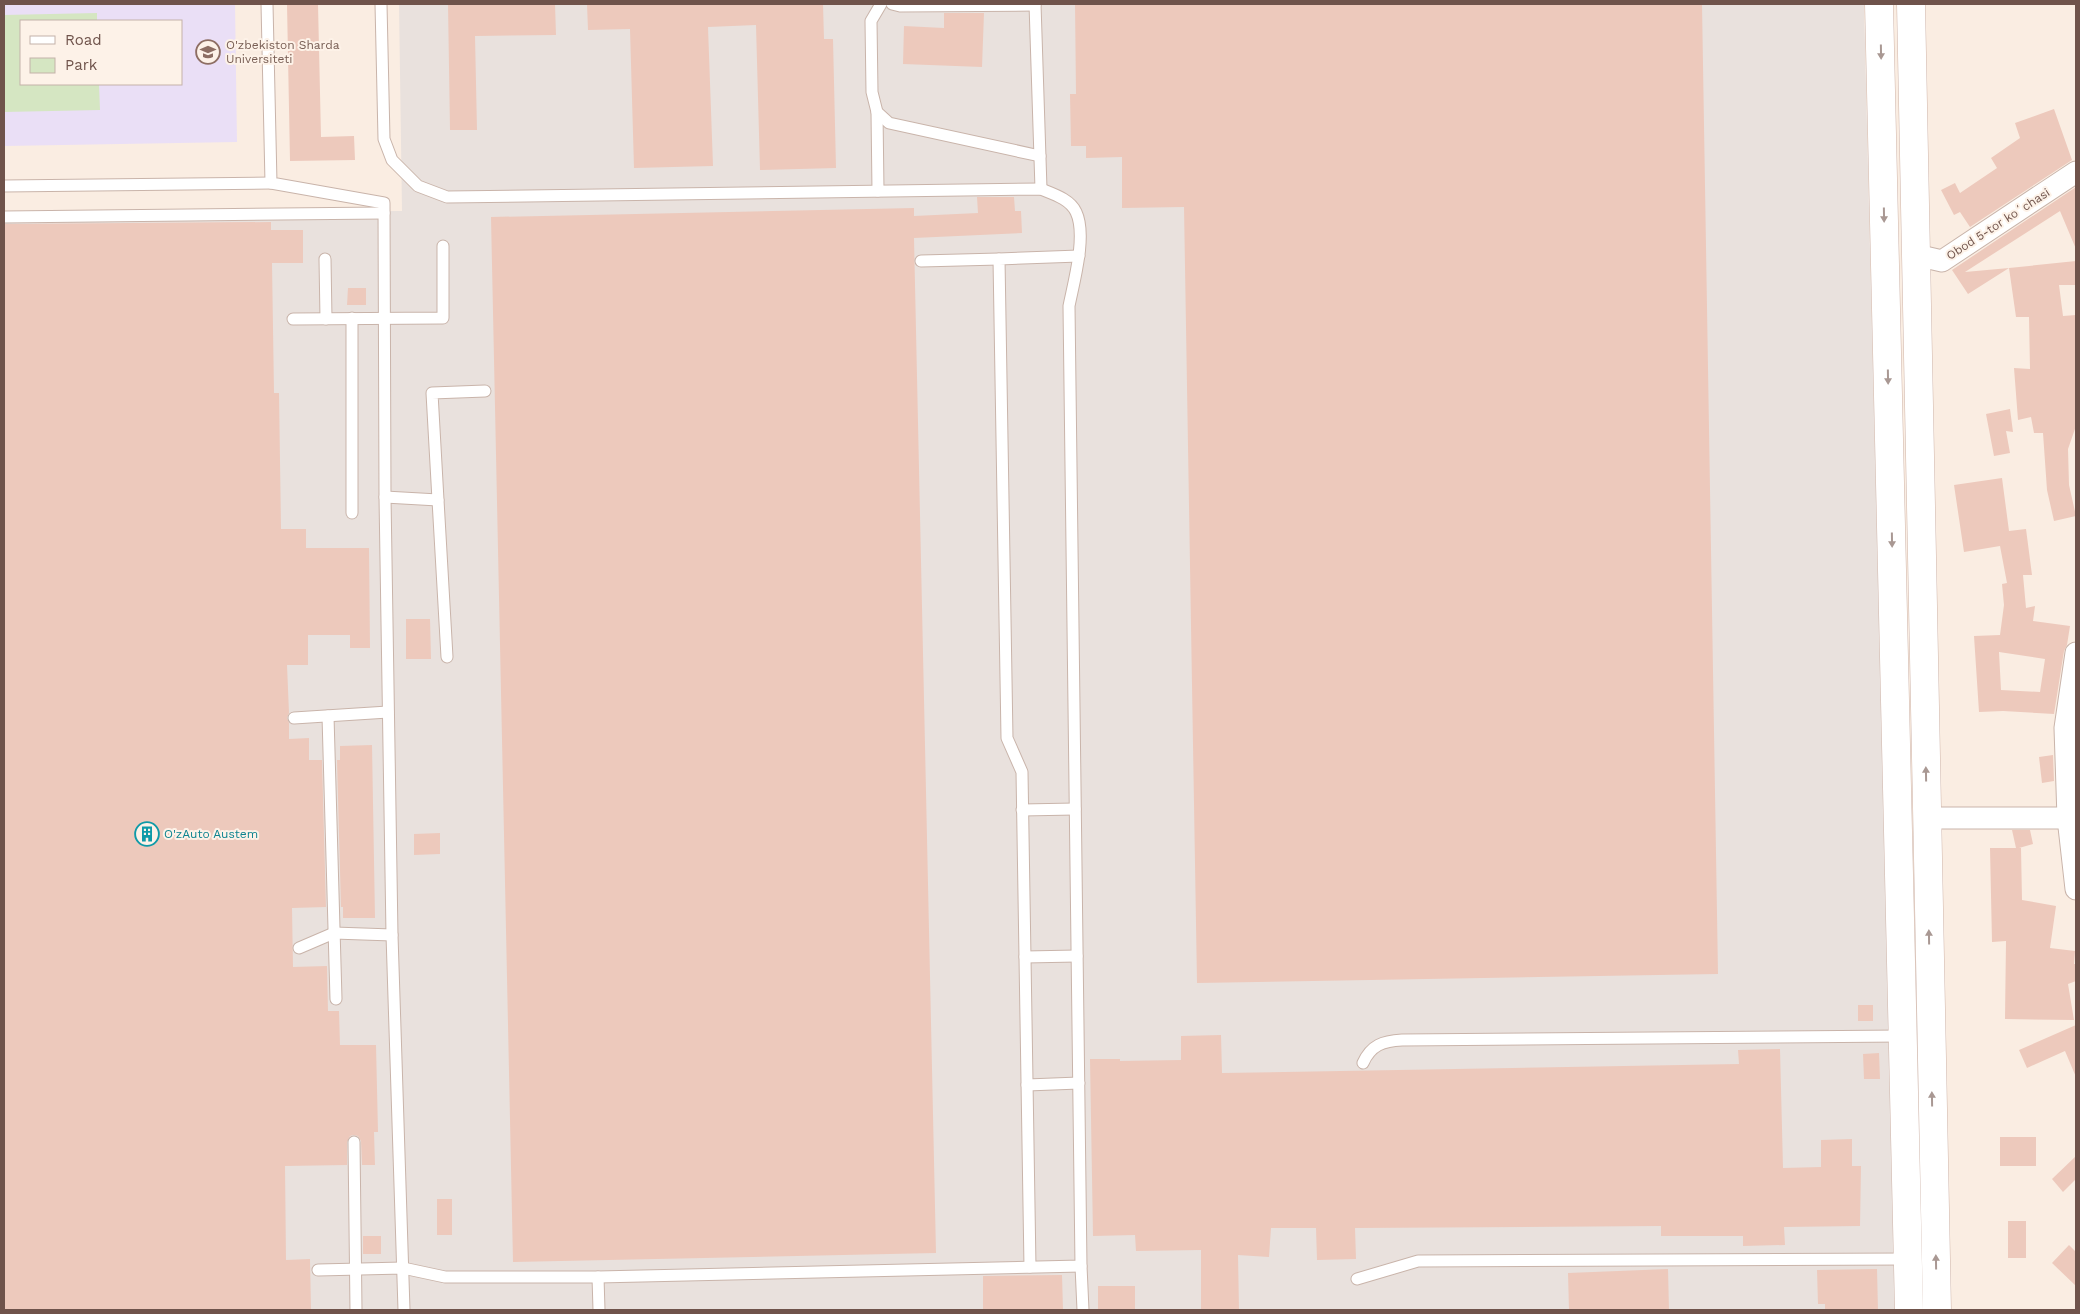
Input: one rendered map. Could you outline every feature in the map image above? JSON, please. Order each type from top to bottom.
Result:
[{"type":"main road","points":[[1879,4],[1909,1310]]},
{"type":"main road","points":[[1911,4],[1936,1310]]},
{"type":"street","name":"Obod 5-tor koʻchasi","points":[[1916,255],[1942,261],[2076,172]]},
{"type":"street","points":[[2076,653],[2065,728],[2068,818],[2076,889]]},
{"type":"street","points":[[1927,818],[2068,818]]},
{"type":"lane","points":[[268,4],[272,182]]},
{"type":"lane","points":[[381,4],[384,139],[392,160],[418,186],[447,197],[1041,189],[1062,198],[1076,211],[1081,241],[1069,306],[1083,1310]]},
{"type":"lane","points":[[878,191],[876,112],[872,92],[871,21],[881,4]]},
{"type":"lane","points":[[898,5],[1035,4],[1041,189]]},
{"type":"lane","points":[[876,112],[889,123],[1040,156]]},
{"type":"lane","points":[[4,186],[272,182],[384,202],[385,498],[392,935],[404,1310]]},
{"type":"lane","points":[[4,217],[384,213]]},
{"type":"lane","points":[[293,320],[443,318],[443,246]]},
{"type":"lane","points":[[921,262],[1079,256]]},
{"type":"lane","points":[[325,259],[326,319]]},
{"type":"lane","points":[[999,259],[1007,738],[1022,772],[1030,1267]]},
{"type":"lane","points":[[352,318],[352,512]]},
{"type":"lane","points":[[447,657],[432,393],[485,391]]},
{"type":"lane","points":[[385,498],[438,500]]},
{"type":"lane","points":[[294,718],[388,712]]},
{"type":"lane","points":[[328,716],[336,999]]},
{"type":"lane","points":[[1022,810],[1075,809]]},
{"type":"lane","points":[[299,948],[334,933],[392,935]]},
{"type":"lane","points":[[1025,957],[1077,956]]},
{"type":"lane","points":[[1364,1063],[1368,1053],[1376,1046],[1388,1041],[1402,1040],[1903,1036]]},
{"type":"lane","points":[[1027,1085],[1079,1083]]},
{"type":"lane","points":[[354,1142],[356,1310]]},
{"type":"lane","points":[[1357,1279],[1418,1261],[1908,1259]]},
{"type":"lane","points":[[318,1270],[404,1268],[445,1277],[598,1277],[1081,1266]]},
{"type":"lane","points":[[598,1277],[599,1310]]},
{"type":"shaded area","name":"O'zbekiston Sharda Universiteti","points":[[4,4],[235,4],[237,142],[4,146]]},
{"type":"shaded area","points":[[399,4],[1864,4],[1896,1310],[4,1310],[4,214],[402,211]]},
{"type":"green space","points":[[97,13],[97,20],[20,20],[20,85],[99,85],[100,110],[4,112],[4,15]]},
{"type":"building","points":[[287,4],[318,4],[321,137],[354,136],[355,160],[290,161]]},
{"type":"building","points":[[448,4],[555,4],[556,35],[475,36],[477,130],[450,130]]},
{"type":"building","points":[[587,4],[823,4],[824,39],[833,39],[836,168],[760,170],[756,25],[708,27],[713,166],[634,168],[630,29],[588,30]]},
{"type":"building","points":[[1075,4],[1702,4],[1718,974],[1197,983],[1184,207],[1122,208],[1122,157],[1086,158],[1086,146],[1071,146],[1070,94],[1076,94]]},
{"type":"building","points":[[944,13],[984,13],[982,67],[903,64],[904,26],[944,28]]},
{"type":"building","points":[[2054,109],[2072,160],[1970,227],[1960,212],[1954,215],[1941,190],[1955,183],[1960,193],[1997,168],[1991,158],[2020,138],[2015,123]]},
{"type":"building","points":[[2076,187],[2076,249],[2060,211],[1965,272],[2009,268],[1968,294],[1952,270]]},
{"type":"building","points":[[977,197],[1014,197],[1015,211],[1021,211],[1022,233],[914,238],[936,1253],[513,1262],[491,217],[914,208],[914,216],[978,213]]},
{"type":"building","name":"O'zAuto Austem","points":[[271,222],[271,230],[303,230],[303,263],[272,263],[274,393],[279,393],[281,529],[306,529],[306,548],[369,548],[370,648],[350,648],[350,635],[308,635],[308,665],[287,665],[289,713],[287,718],[289,723],[289,739],[309,738],[309,760],[322,760],[326,907],[292,908],[293,967],[327,966],[328,1011],[339,1011],[340,1045],[376,1045],[378,1132],[374,1132],[375,1165],[362,1165],[361,1141],[358,1136],[353,1135],[350,1136],[347,1142],[347,1165],[285,1166],[286,1260],[310,1259],[311,1310],[4,1310],[4,224]]},
{"type":"building","points":[[2076,261],[2076,285],[2059,285],[2063,316],[2076,315],[2076,426],[2068,449],[2069,485],[2076,516],[2054,521],[2047,490],[2043,433],[2034,433],[2031,417],[2018,420],[2014,368],[2030,369],[2029,317],[2016,317],[2009,268]]},
{"type":"building","points":[[348,288],[366,288],[366,305],[347,305]]},
{"type":"building","points":[[2010,409],[2013,432],[2006,431],[2010,453],[1994,456],[1986,414]]},
{"type":"building","points":[[2002,478],[2009,531],[2026,529],[2032,575],[2023,575],[2026,608],[2035,606],[2033,621],[2070,626],[2054,714],[2003,711],[1979,712],[1974,636],[2000,635],[2004,605],[2002,584],[2007,583],[2000,546],[1964,552],[1954,485]],"holes":[[[1999,652],[2045,659],[2040,692],[2001,690]]]},
{"type":"building","points":[[406,619],[430,619],[431,659],[406,659]]},
{"type":"building","points":[[372,745],[375,918],[343,918],[343,907],[341,907],[337,760],[340,760],[340,746]]},
{"type":"building","points":[[2053,755],[2054,781],[2042,783],[2039,757]]},
{"type":"building","points":[[2012,830],[2030,830],[2033,844],[2019,848],[2021,848],[2022,900],[2056,906],[2050,948],[2075,951],[2076,981],[2068,984],[2074,1020],[2005,1019],[2006,941],[1992,942],[1990,848],[2016,848]]},
{"type":"building","points":[[440,833],[440,854],[414,855],[414,834]]},
{"type":"building","points":[[1858,1005],[1873,1005],[1873,1021],[1858,1021]]},
{"type":"building","points":[[2076,1025],[2076,1077],[2065,1051],[2027,1068],[2019,1050]]},
{"type":"building","points":[[1221,1035],[1222,1073],[1739,1064],[1738,1050],[1780,1049],[1783,1168],[1821,1167],[1821,1140],[1852,1139],[1852,1166],[1861,1166],[1860,1226],[1784,1227],[1785,1245],[1743,1246],[1743,1236],[1661,1236],[1661,1226],[1355,1228],[1356,1259],[1317,1260],[1316,1228],[1271,1228],[1269,1257],[1238,1255],[1239,1310],[1201,1310],[1201,1250],[1136,1251],[1135,1235],[1093,1236],[1090,1059],[1120,1059],[1120,1061],[1181,1060],[1181,1036]]},
{"type":"building","points":[[1879,1053],[1880,1079],[1864,1079],[1863,1054]]},
{"type":"building","points":[[2000,1137],[2036,1137],[2036,1166],[2000,1166]]},
{"type":"building","points":[[2076,1156],[2076,1179],[2063,1192],[2052,1179]]},
{"type":"building","points":[[437,1199],[452,1199],[452,1235],[437,1235]]},
{"type":"building","points":[[2008,1221],[2026,1221],[2026,1258],[2008,1258]]},
{"type":"building","points":[[363,1236],[381,1236],[381,1254],[363,1254]]},
{"type":"building","points":[[2069,1245],[2076,1252],[2076,1286],[2052,1263]]},
{"type":"building","points":[[1668,1269],[1669,1310],[1569,1310],[1568,1273]]},
{"type":"building","points":[[1877,1269],[1878,1310],[1825,1310],[1825,1304],[1818,1304],[1817,1270]]},
{"type":"building","points":[[1062,1275],[1063,1310],[983,1310],[983,1276]]},
{"type":"building","points":[[1098,1286],[1135,1286],[1135,1310],[1098,1310]]},
{"type":"place","name":"O'zbekiston Sharda Universiteti","points":[[208,52]]},
{"type":"place","name":"O'zAuto Austem","points":[[147,834]]}]
